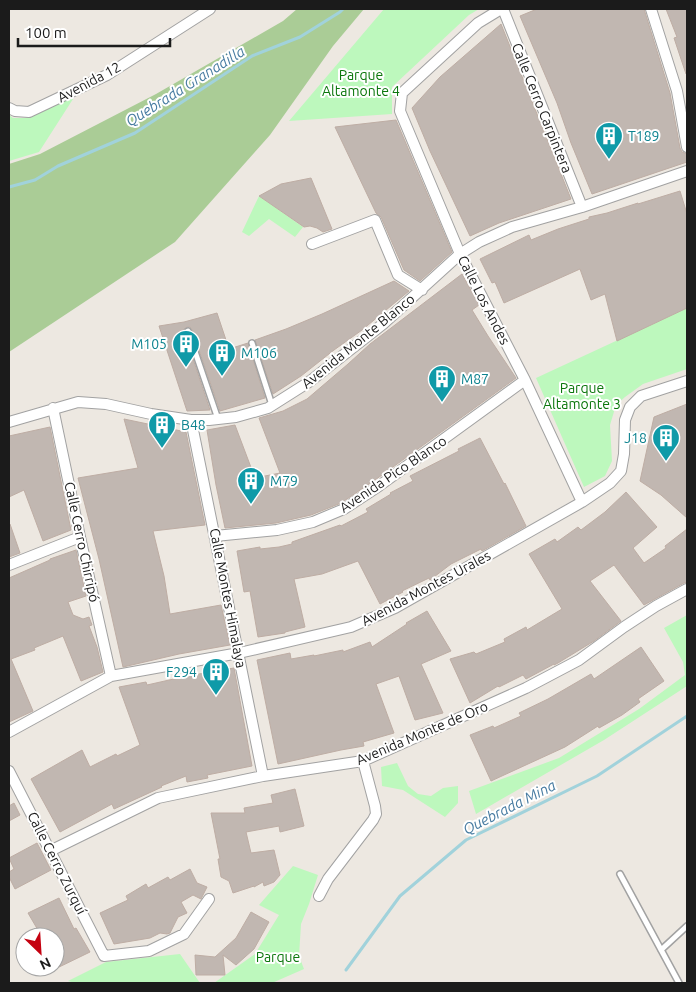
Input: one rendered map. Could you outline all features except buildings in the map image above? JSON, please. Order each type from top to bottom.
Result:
[{"type":"street","name":"Avenida 12","points":[[12,110],[29,112],[107,75],[210,9]]},
{"type":"street","name":"Calle Los Andes","points":[[502,9],[478,23],[402,93],[400,111],[460,254],[525,380],[582,502]]},
{"type":"street","name":"Calle Cerro Carpintera","points":[[502,9],[582,207]]},
{"type":"street","points":[[651,9],[677,91],[687,147]]},
{"type":"street","name":"Avenida Monte Blanco","points":[[9,422],[78,402],[106,404],[151,414],[191,420],[236,417],[268,408],[309,382],[383,324],[460,254],[478,242],[512,227],[582,207],[687,171]]},
{"type":"street","points":[[312,244],[375,220],[398,275],[422,290]]},
{"type":"street","name":"Avenida Pico Blanco","points":[[215,536],[277,530],[313,522],[344,509],[379,486],[525,380]]},
{"type":"street","name":"Avenida Montes Urales","points":[[9,732],[111,676],[239,653],[351,628],[395,608],[582,502],[610,482],[621,471],[624,454],[624,420],[630,407],[641,396],[687,381]]},
{"type":"street","name":"Calle Cerro Chirripó","points":[[53,408],[111,676]]},
{"type":"street","name":"Calle Montes Himalaya","points":[[191,420],[264,776]]},
{"type":"street","points":[[9,565],[80,537]]},
{"type":"street","name":"Avenida Monte de Oro","points":[[50,851],[158,798],[264,776],[363,761],[526,688],[579,660],[656,606],[687,589]]},
{"type":"street","points":[[319,896],[328,879],[376,814],[363,761]]},
{"type":"street","name":"Calle Cerro Zurquí","points":[[9,771],[104,956],[149,951],[184,934],[209,899]]},
{"type":"lane","points":[[188,331],[218,419]]},
{"type":"lane","points":[[252,343],[272,405]]},
{"type":"lane","points":[[620,874],[679,983]]},
{"type":"lane","points":[[661,950],[687,926]]},
{"type":"green space","points":[[297,9],[364,9],[333,46],[270,135],[175,242],[9,352],[9,164],[40,154],[156,94],[283,21]]},
{"type":"green space","name":"Parque Altamonte 4","points":[[384,9],[479,9],[469,15],[392,87],[392,114],[289,121]]},
{"type":"green space","points":[[71,96],[73,99],[39,152],[9,161],[9,115],[13,118],[25,118]]},
{"type":"green space","points":[[259,196],[303,227],[295,237],[269,219],[249,236],[242,232]]},
{"type":"green space","name":"Parque Altamonte 3","points":[[687,308],[687,369],[643,384],[616,405],[610,425],[612,461],[605,476],[584,487],[536,378]]},
{"type":"green space","points":[[687,615],[687,686],[604,740],[476,814],[469,791],[559,758],[639,709],[685,675],[683,662],[664,628]]},
{"type":"green space","points":[[397,763],[408,786],[418,794],[431,796],[443,788],[458,786],[458,803],[445,817],[403,790],[382,786],[381,767]]},
{"type":"green space","name":"Parque","points":[[293,866],[318,875],[301,924],[299,956],[304,969],[272,983],[214,983],[255,954],[279,915],[259,905]]},
{"type":"green space","points":[[180,954],[200,983],[75,983],[68,981],[106,962]]},
{"type":"waterway","name":"Quebrada Granadilla","points":[[9,187],[35,180],[58,166],[135,133],[252,56],[300,37],[343,9]]},
{"type":"waterway","name":"Quebrada Mina","points":[[346,970],[400,896],[466,840],[597,776],[687,716]]},
{"type":"place","name":"T189","points":[[609,160]]},
{"type":"place","name":"M105","points":[[186,368]]},
{"type":"place","name":"M106","points":[[222,377]]},
{"type":"place","name":"M87","points":[[442,403]]},
{"type":"place","name":"B48","points":[[162,449]]},
{"type":"place","name":"J18","points":[[666,462]]},
{"type":"place","name":"M79","points":[[251,505]]},
{"type":"place","name":"F294","points":[[216,696]]}]
